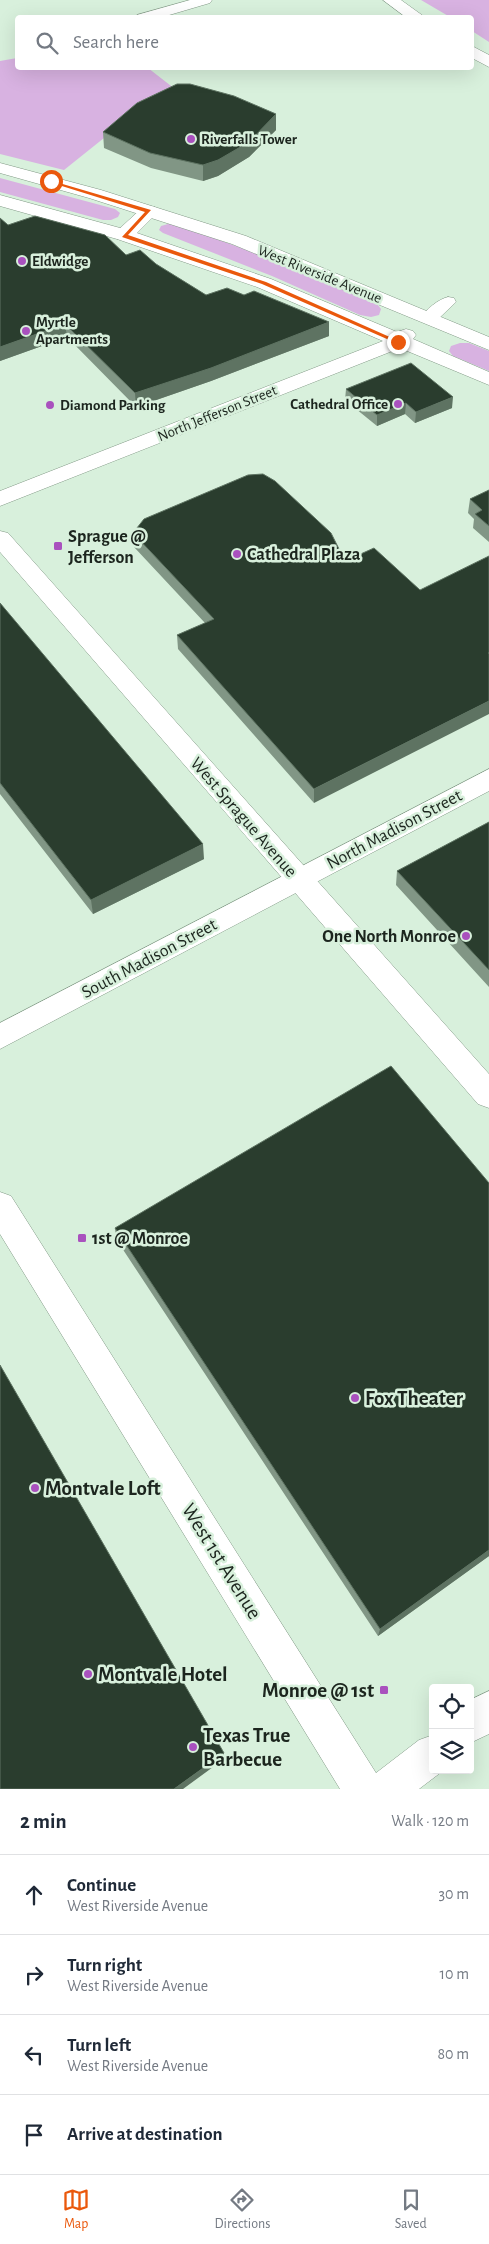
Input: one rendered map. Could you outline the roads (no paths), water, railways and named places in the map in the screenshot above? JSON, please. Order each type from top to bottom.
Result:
[{"type":"street","points":[[391,0],[414,15]]},
{"type":"street","points":[[474,52],[489,62]]},
{"type":"street","name":"West Riverside Avenue","points":[[0,168],[149,211],[239,240],[489,344]]},
{"type":"street","name":"West Riverside Avenue","points":[[0,200],[124,235],[264,283],[489,380]]},
{"type":"street","points":[[124,235],[149,211]]},
{"type":"street","name":"North Jefferson Street","points":[[0,499],[398,342],[429,318]]},
{"type":"street","name":"West Sprague Avenue","points":[[0,538],[489,1095]]},
{"type":"street","name":"North Madison Street","points":[[298,879],[489,779]]},
{"type":"street","name":"South Madison Street","points":[[0,1037],[298,879]]},
{"type":"street","name":"West 1st Avenue","points":[[0,1206],[363,1789]]},
{"type":"street","points":[[474,1721],[489,1710]]},
{"type":"street","points":[[387,1789],[429,1757]]},
{"type":"lane","points":[[152,15],[205,0]]},
{"type":"lane","points":[[429,318],[448,302]]},
{"type":"place","name":"Riverfalls Tower","points":[[191,139]]},
{"type":"place","name":"Eldwidge","points":[[22,261]]},
{"type":"place","name":"Myrtle Apartments","points":[[26,331]]},
{"type":"place","name":"Cathedral Office","points":[[398,404]]},
{"type":"place","name":"Diamond Parking","points":[[50,405]]},
{"type":"place","name":"Sprague @ Jefferson","points":[[58,546]]},
{"type":"place","name":"Cathedral Plaza","points":[[237,554]]},
{"type":"place","name":"One North Monroe","points":[[466,936]]},
{"type":"place","name":"1st @ Monroe","points":[[82,1238]]},
{"type":"place","name":"Fox Theater","points":[[355,1398]]},
{"type":"place","name":"Montvale Loft","points":[[35,1488]]},
{"type":"place","name":"Montvale Hotel","points":[[88,1674]]},
{"type":"place","name":"Monroe @ 1st","points":[[384,1690]]},
{"type":"place","name":"Texas True Barbecue","points":[[193,1747]]}]
